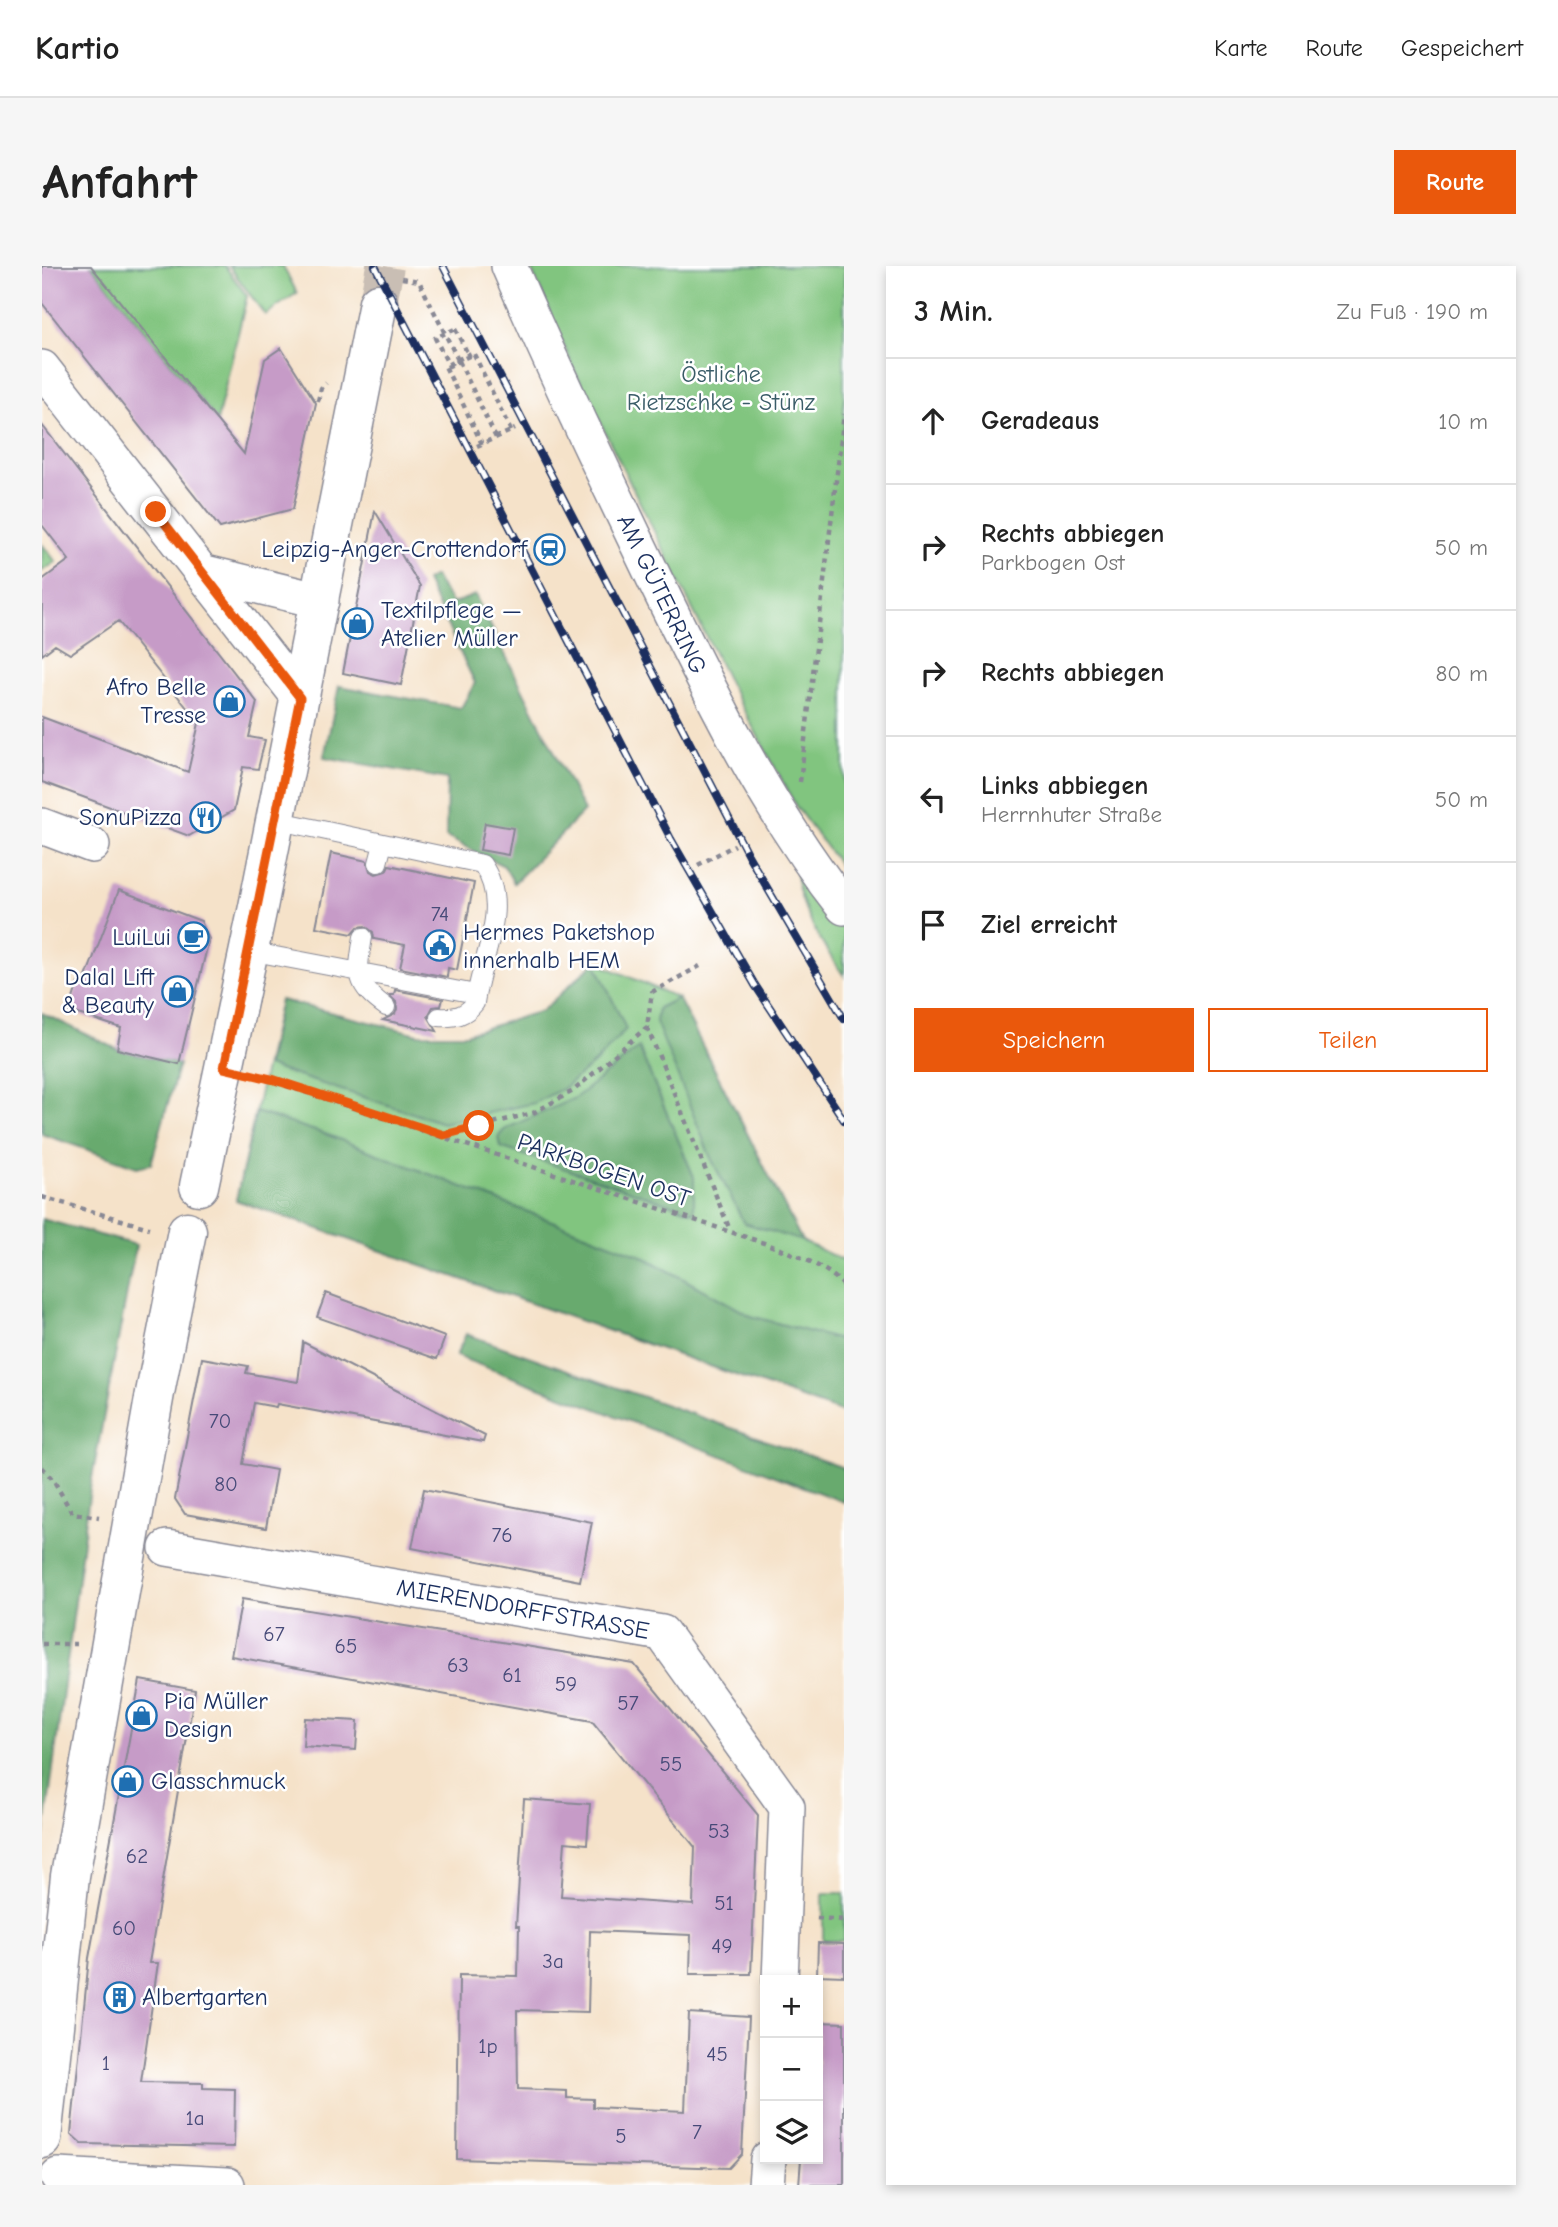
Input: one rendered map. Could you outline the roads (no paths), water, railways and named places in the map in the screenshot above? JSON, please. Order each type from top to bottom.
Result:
[{"type":"street","name":"AM GÜTERRING","points":[[509,266],[555,374],[707,686],[786,822],[844,907]]},
{"type":"street","points":[[199,1186],[324,583],[390,291]]},
{"type":"street","points":[[42,368],[205,573],[300,698]]},
{"type":"street","points":[[205,573],[324,583]]},
{"type":"street","points":[[42,825],[92,845]]},
{"type":"street","points":[[42,2139],[70,1876],[155,1393],[187,1231]]},
{"type":"street","name":"MIERENDORFFSTRASSE","points":[[167,1548],[662,1633],[787,1807],[780,1975]]},
{"type":"street","points":[[766,2185],[768,2164]]},
{"type":"street","points":[[58,2176],[227,2185]]},
{"type":"lane","points":[[275,820],[482,864],[493,879],[498,901],[475,1003],[468,1012],[453,1018],[439,1017]]},
{"type":"lane","points":[[378,863],[383,844]]},
{"type":"lane","points":[[363,937],[358,971],[364,991],[386,1007]]},
{"type":"lane","points":[[248,951],[476,994]]},
{"type":"tunnel","points":[[378,303],[385,266]]},
{"type":"railway","points":[[375,266],[671,839],[755,985],[844,1120]]},
{"type":"railway","points":[[443,266],[748,855],[844,1019]]},
{"type":"place","name":"Leipzig-Anger-Crottendorf","points":[[550,549]]},
{"type":"place","name":"Textilpflege — Atelier Müller","points":[[358,624]]},
{"type":"place","name":"Afro Belle Tresse","points":[[229,701]]},
{"type":"place","name":"SonuPizza","points":[[205,817]]},
{"type":"place","name":"LuiLui","points":[[194,937]]},
{"type":"place","name":"Hermes Paketshop innerhalb HEM","points":[[440,946]]},
{"type":"place","name":"Dalal Lift & Beauty","points":[[177,991]]},
{"type":"place","name":"Pia Müller Design","points":[[141,1715]]},
{"type":"place","name":"Glasschmuck","points":[[128,1781]]},
{"type":"place","name":"Albertgarten","points":[[119,1997]]},
{"type":"park label","name":"Östliche Rietzschke - Stünz","points":[[721,388]]}]
